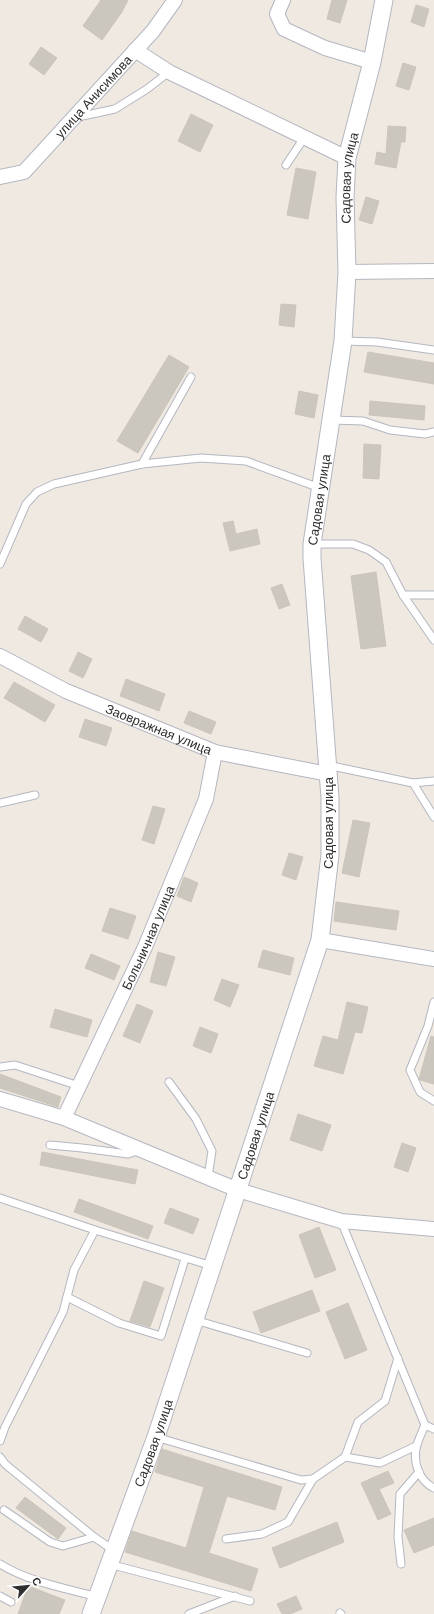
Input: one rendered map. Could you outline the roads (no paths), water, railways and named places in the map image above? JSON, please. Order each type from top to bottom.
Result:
[{"type":"street","name":"улица Анисимова","points":[[0,177],[24,172],[153,31],[175,0]]},
{"type":"street","points":[[283,0],[277,14],[284,29],[325,48],[372,62]]},
{"type":"street","name":"Садовая улица","points":[[91,1614],[156,1437],[320,940],[330,855],[330,798],[312,544],[343,340],[347,272],[345,197],[347,158],[372,62],[384,0]]},
{"type":"street","points":[[135,50],[169,72],[347,158]]},
{"type":"street","points":[[347,272],[434,271]]},
{"type":"street","name":"Заовражная улица","points":[[0,656],[66,691],[215,752],[327,770]]},
{"type":"street","name":"Больничная улица","points":[[64,1118],[145,947],[206,799],[215,752]]},
{"type":"street","points":[[320,940],[434,959]]},
{"type":"street","points":[[0,1099],[64,1118],[238,1190],[341,1221],[434,1229]]},
{"type":"lane","points":[[74,117],[115,109],[147,89],[169,72]]},
{"type":"lane","points":[[286,165],[304,138]]},
{"type":"lane","points":[[343,340],[377,342],[434,350]]},
{"type":"lane","points":[[142,464],[191,376]]},
{"type":"lane","points":[[331,420],[363,421],[390,430],[426,434],[434,432]]},
{"type":"lane","points":[[0,564],[26,504],[37,492],[54,484],[142,464],[201,458],[246,461],[320,488]]},
{"type":"lane","points":[[312,544],[353,544],[369,550],[386,562],[403,595],[434,640]]},
{"type":"lane","points":[[403,595],[434,594]]},
{"type":"lane","points":[[327,770],[413,783],[434,782]]},
{"type":"lane","points":[[413,783],[434,817]]},
{"type":"lane","points":[[0,803],[35,795]]},
{"type":"lane","points":[[434,1002],[428,1026],[410,1070],[420,1092],[434,1101]]},
{"type":"lane","points":[[0,1067],[15,1065],[79,1086]]},
{"type":"lane","points":[[169,1082],[196,1119],[212,1151],[208,1177]]},
{"type":"lane","points":[[50,1146],[82,1148],[128,1154],[136,1153],[140,1150]]},
{"type":"lane","points":[[0,1198],[185,1259],[212,1266]]},
{"type":"lane","points":[[341,1221],[425,1425],[434,1429]]},
{"type":"lane","points":[[0,1441],[2,1424],[63,1312],[74,1270],[95,1230]]},
{"type":"lane","points":[[67,1297],[119,1323],[161,1336],[185,1259]]},
{"type":"lane","points":[[194,1320],[307,1353]]},
{"type":"lane","points":[[226,1539],[262,1534],[288,1522],[313,1479],[345,1457],[358,1422],[385,1401],[398,1357]]},
{"type":"lane","points":[[425,1425],[416,1446],[415,1457],[419,1472],[427,1485],[434,1488]]},
{"type":"lane","points":[[156,1437],[301,1480],[313,1479]]},
{"type":"lane","points":[[345,1457],[380,1462],[416,1446]]},
{"type":"lane","points":[[0,1457],[5,1464],[94,1537],[111,1557],[250,1600]]},
{"type":"lane","points":[[401,1564],[398,1537],[400,1494],[419,1472]]},
{"type":"lane","points":[[4,1510],[50,1542],[63,1546],[94,1537]]},
{"type":"lane","points":[[0,1564],[12,1571],[56,1586],[97,1597]]},
{"type":"lane","points":[[0,1596],[11,1602]]},
{"type":"lane","points":[[190,1614],[235,1596]]}]
